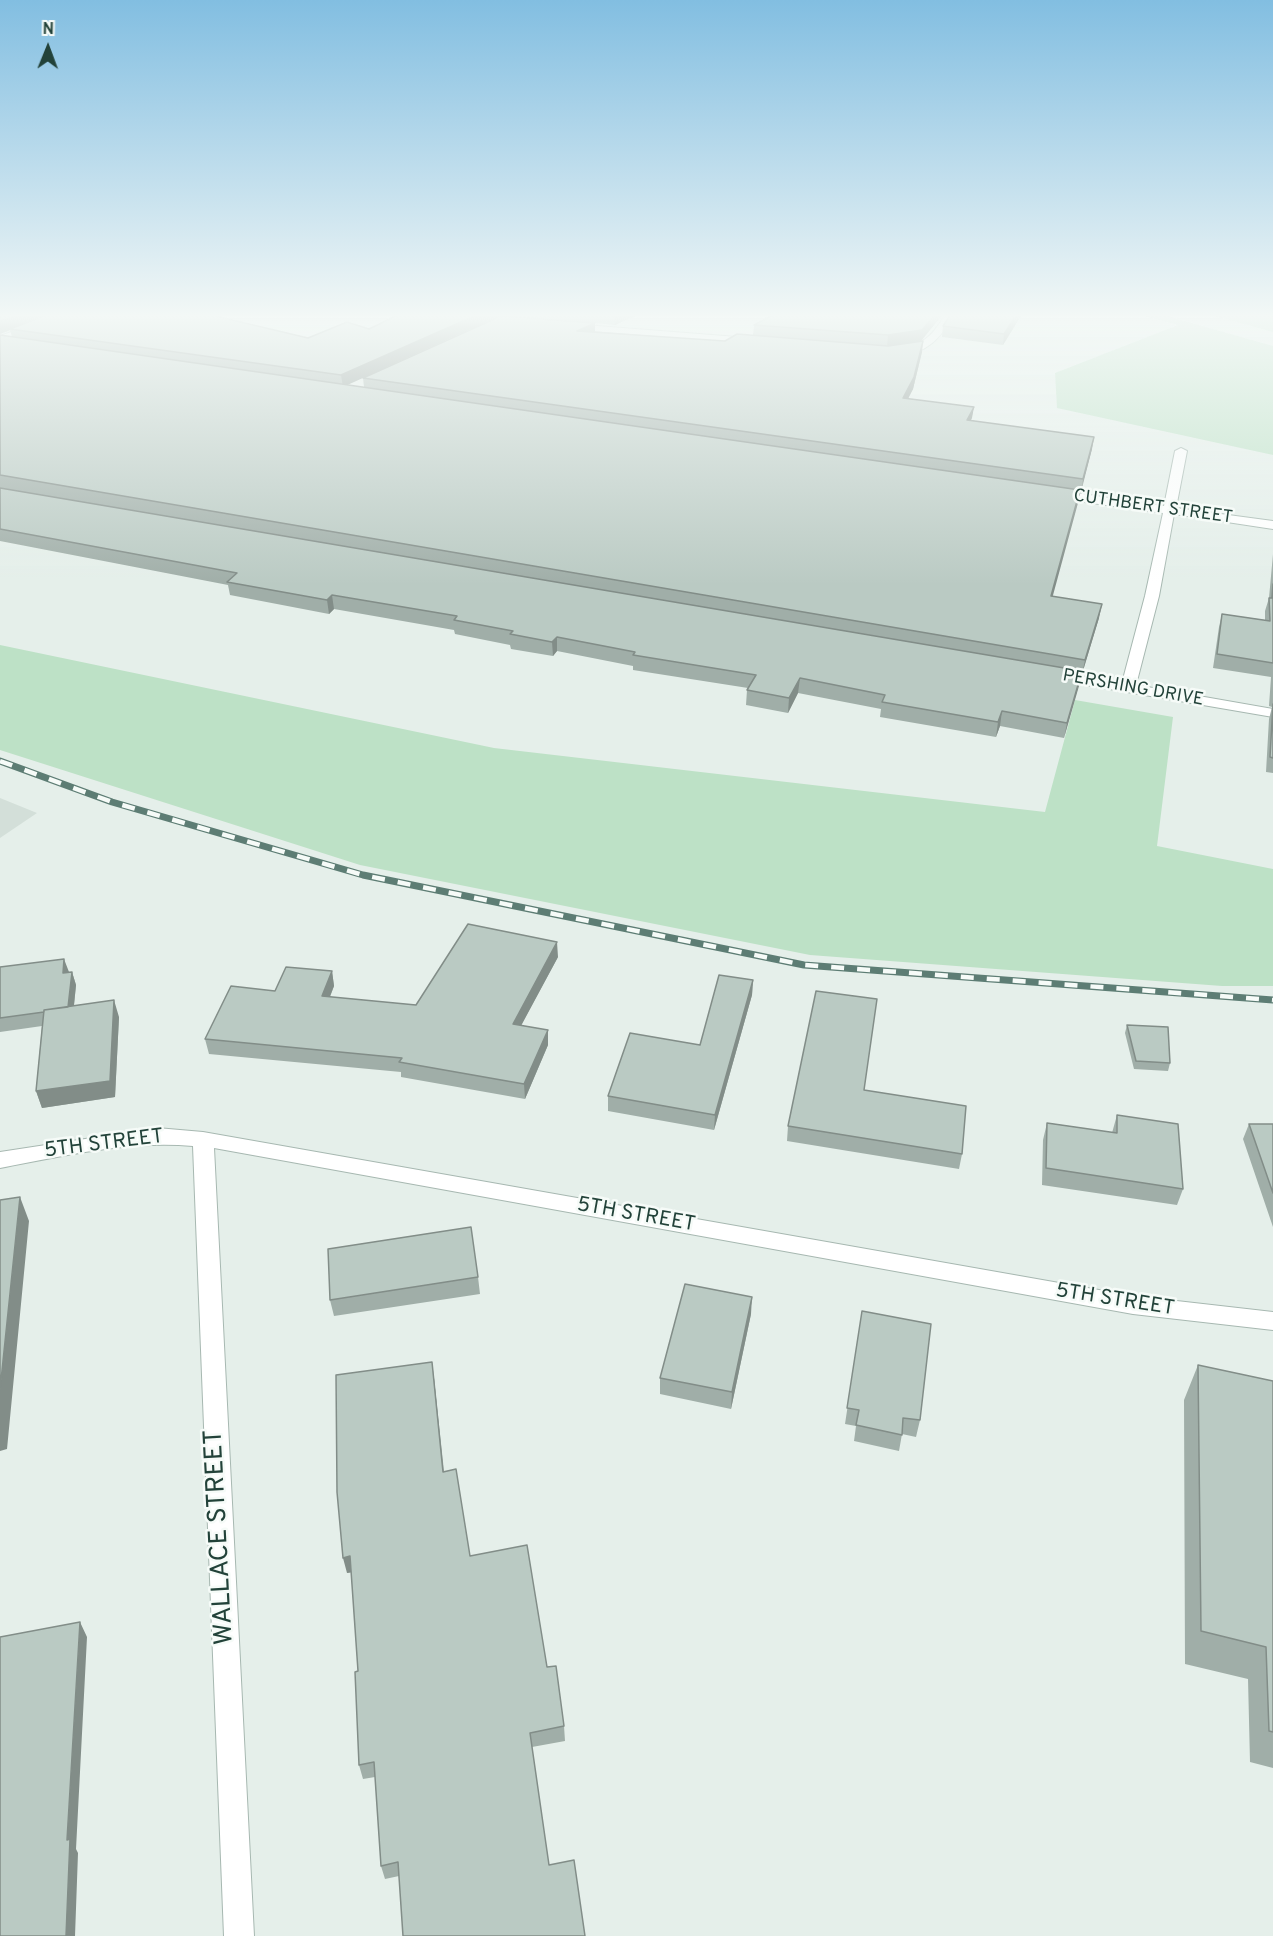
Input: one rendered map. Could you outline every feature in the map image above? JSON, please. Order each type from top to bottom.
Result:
[{"type":"street","points":[[1128,688],[1152,596],[1181,451]]},
{"type":"street","name":"CUTHBERT STREET","points":[[1039,492],[1273,525]]},
{"type":"street","name":"PERSHING DRIVE","points":[[1044,673],[1273,713]]},
{"type":"street","name":"5TH STREET","points":[[0,1160],[106,1141],[157,1135],[203,1139],[1133,1305],[1273,1321]]},
{"type":"street","name":"WALLACE STREET","points":[[203,1139],[239,1936]]},
{"type":"shaded area","points":[[0,798],[37,813],[0,838]]},
{"type":"green space","points":[[1057,404],[1273,404],[1273,455],[1057,408]]},
{"type":"green space","points":[[0,645],[494,748],[1045,812],[1075,700],[1173,717],[1157,846],[1273,869],[1273,986],[1222,986],[810,955],[360,865],[0,750]]},
{"type":"building","points":[[0,404],[483,404],[1080,490],[1051,596],[1102,604],[1085,660],[0,475]]},
{"type":"building","points":[[551,404],[953,404],[974,407],[967,420],[1094,437],[1083,479]]},
{"type":"building","points":[[0,488],[1082,671],[1067,723],[1002,711],[998,722],[882,702],[885,695],[800,678],[789,698],[747,690],[756,675],[633,655],[635,652],[557,637],[552,642],[510,634],[513,631],[454,620],[457,616],[332,595],[327,600],[227,582],[237,573],[0,529]]},
{"type":"building","points":[[1273,584],[1273,663],[1217,654],[1222,614],[1270,621],[1269,598],[1272,598]]},
{"type":"building","points":[[1273,704],[1273,758],[1270,757]]},
{"type":"building","points":[[468,924],[557,942],[513,1024],[548,1030],[524,1084],[399,1062],[402,1058],[205,1039],[231,986],[275,991],[286,967],[332,971],[322,996],[416,1005]]},
{"type":"building","points":[[64,959],[63,973],[72,972],[68,1007],[0,1018],[0,967]]},
{"type":"building","points":[[719,975],[753,980],[715,1115],[608,1096],[630,1033],[700,1045]]},
{"type":"building","points":[[816,991],[877,999],[864,1090],[966,1106],[962,1154],[788,1126]]},
{"type":"building","points":[[114,1000],[110,1081],[36,1091],[44,1010]]},
{"type":"building","points":[[1127,1025],[1168,1027],[1170,1063],[1136,1061]]},
{"type":"building","points":[[1117,1115],[1178,1124],[1183,1189],[1046,1168],[1047,1123],[1117,1133]]},
{"type":"building","points":[[1249,1124],[1273,1124],[1273,1193]]},
{"type":"building","points":[[20,1197],[0,1390],[0,1200]]},
{"type":"building","points":[[471,1227],[478,1277],[330,1300],[328,1249]]},
{"type":"building","points":[[685,1284],[752,1297],[732,1392],[660,1378]]},
{"type":"building","points":[[862,1311],[931,1324],[920,1420],[903,1418],[902,1435],[856,1425],[859,1410],[847,1408]]},
{"type":"building","points":[[432,1362],[443,1472],[456,1469],[470,1556],[527,1545],[547,1667],[556,1666],[564,1726],[530,1733],[549,1865],[574,1860],[585,1936],[403,1936],[398,1862],[381,1866],[374,1762],[359,1765],[355,1672],[358,1671],[350,1556],[343,1558],[337,1492],[336,1375]]},
{"type":"building","points":[[1198,1365],[1273,1381],[1273,1732],[1269,1731],[1266,1647],[1201,1631]]},
{"type":"building","points":[[80,1622],[67,1840],[70,1839],[66,1936],[0,1936],[0,1637]]},
{"type":"railway","points":[[0,761],[112,802],[363,875],[804,965],[1273,1000]]}]
